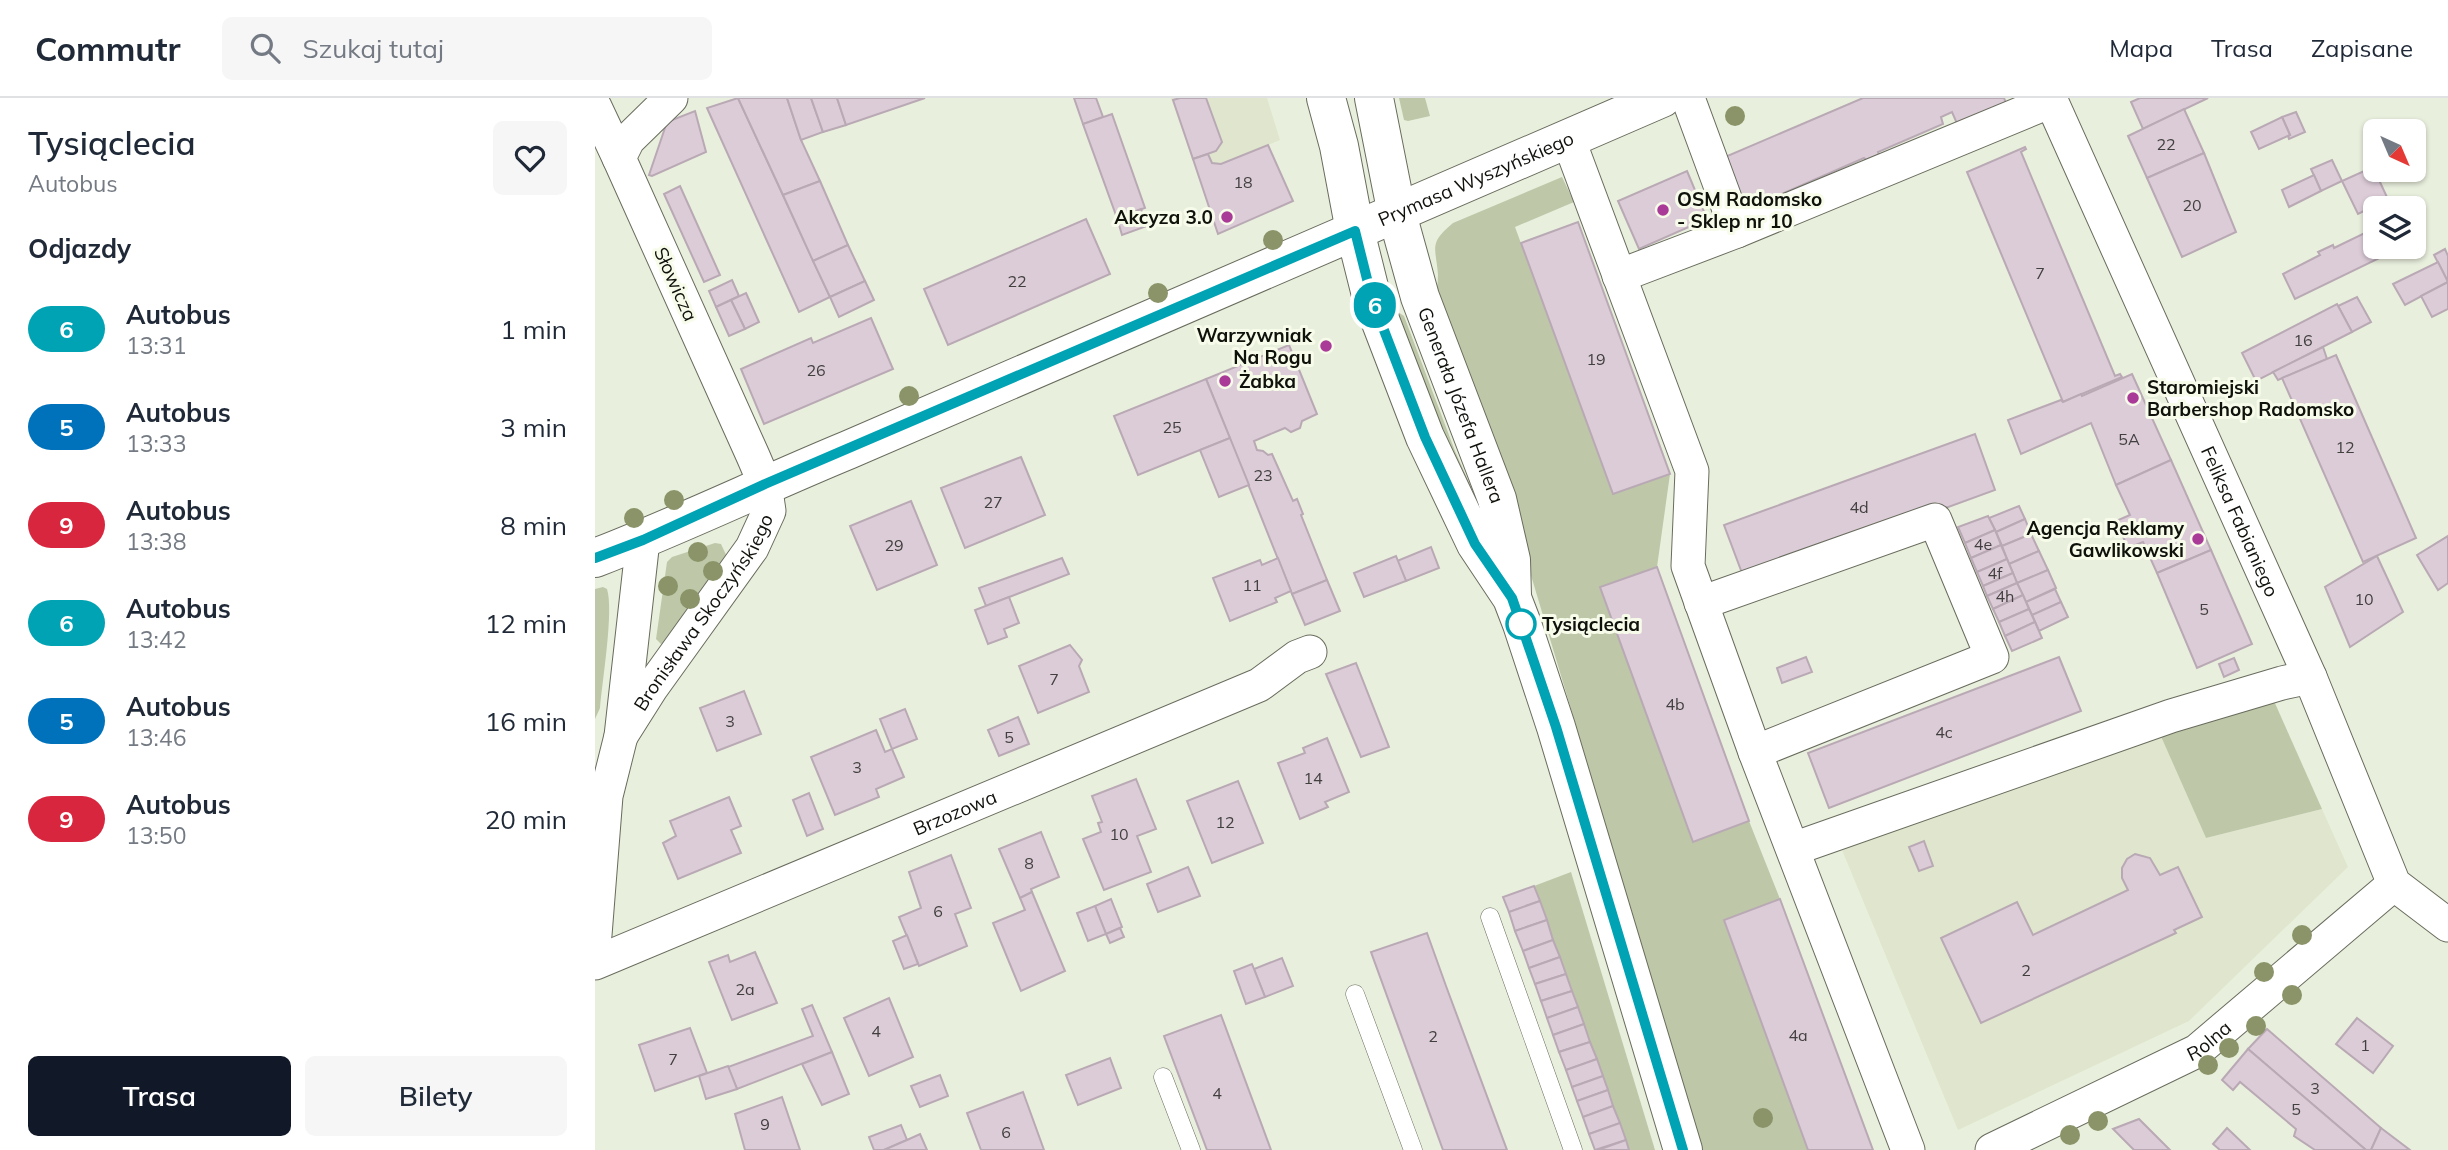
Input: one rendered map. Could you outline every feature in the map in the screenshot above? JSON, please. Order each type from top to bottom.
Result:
[{"type":"street","points":[[619,158],[628,140],[671,98]]},
{"type":"street","points":[[1326,98],[1339,146],[1355,231]]},
{"type":"street","points":[[1374,98],[1397,214]]},
{"type":"street","name":"Prymasa Wyszyńskiego","points":[[595,558],[643,540],[765,484],[1662,98]]},
{"type":"street","points":[[1688,98],[1737,231]]},
{"type":"street","points":[[1619,276],[1737,231],[2051,99]]},
{"type":"street","name":"Feliksa Fabianiego","points":[[2051,99],[2309,677],[2394,884]]},
{"type":"street","name":"Słowicza","points":[[595,107],[765,484]]},
{"type":"street","points":[[1568,138],[1692,471],[1688,566],[1755,752],[1908,1150]]},
{"type":"street","name":"Generała Józefa Hallera","points":[[1397,214],[1420,297],[1497,499],[1511,560],[1512,598]]},
{"type":"street","name":"Generała Józefa Hallera","points":[[1355,231],[1372,299],[1425,437],[1475,544],[1512,598],[1556,727],[1683,1150]]},
{"type":"street","name":"Bronisława Skoczyńskiego","points":[[621,736],[652,687],[752,548],[769,510],[765,484]]},
{"type":"street","points":[[1701,603],[1935,520],[1991,657],[1755,752]]},
{"type":"street","name":"Bronisława Skoczyńskiego","points":[[595,935],[606,796],[621,736],[643,540]]},
{"type":"street","name":"Brzozowa","points":[[595,963],[1259,685],[1297,657],[1310,652]]},
{"type":"street","points":[[1793,849],[2171,716],[2309,677]]},
{"type":"street","points":[[2394,884],[2448,925]]},
{"type":"street","name":"Rolna","points":[[1992,1150],[2197,1051],[2394,884]]},
{"type":"lane","points":[[1490,917],[1573,1150]]},
{"type":"lane","points":[[1355,994],[1413,1150]]},
{"type":"lane","points":[[1163,1077],[1191,1150]]},
{"type":"shaded area","points":[[1171,98],[1267,98],[1280,140],[1268,145],[1293,201],[1218,234]]},
{"type":"shaded area","points":[[1399,98],[1425,98],[1430,116],[1404,120]]},
{"type":"shaded area","points":[[1562,177],[1574,202],[1515,227],[1613,493],[1670,474],[1657,567],[1600,588],[1693,842],[1749,821],[1780,899],[1724,920],[1808,1150],[1703,1150],[1512,512],[1435,304],[1438,275],[1435,246],[1445,230],[1453,223]]},
{"type":"shaded area","points":[[1395,313],[1404,316],[1455,451],[1484,516],[1497,561]]},
{"type":"shaded area","points":[[715,543],[721,544],[728,559],[667,642],[661,644],[656,639],[667,562],[672,557]]},
{"type":"shaded area","points":[[595,589],[607,589],[609,613],[600,708],[595,719]]},
{"type":"shaded area","points":[[2274,701],[2322,809],[2206,838],[2159,732]]},
{"type":"shaded area","points":[[2159,732],[2206,838],[2322,809],[2348,867],[2189,1021],[1958,1130],[1842,850]]},
{"type":"shaded area","points":[[1571,872],[1655,1150],[1629,1150],[1534,886]]},
{"type":"building","points":[[738,98],[830,297],[799,312],[707,108]]},
{"type":"building","points":[[738,98],[787,98],[801,140],[820,181],[783,195]]},
{"type":"building","points":[[787,98],[811,98],[823,132],[801,140]]},
{"type":"building","points":[[811,98],[837,98],[846,125],[823,132]]},
{"type":"building","points":[[837,98],[925,98],[846,125]]},
{"type":"building","points":[[1074,98],[1096,98],[1103,117],[1083,124]]},
{"type":"building","points":[[1206,98],[1222,142],[1216,151],[1193,159],[1173,100]]},
{"type":"building","points":[[1863,98],[2004,98],[2010,114],[1962,135],[1952,112],[1941,117],[1943,124],[1878,152],[1879,155],[1866,160],[1864,158],[1747,209],[1725,157]]},
{"type":"building","points":[[2140,98],[2208,98],[2143,129],[2131,102]]},
{"type":"building","points":[[2184,109],[2204,153],[2147,178],[2128,136]]},
{"type":"building","points":[[695,111],[706,152],[649,175],[667,122]]},
{"type":"building","points":[[2296,112],[2305,132],[2289,139],[2290,135],[2282,117]]},
{"type":"building","points":[[1112,114],[1145,208],[1117,218],[1083,124]]},
{"type":"building","points":[[2282,117],[2290,135],[2259,149],[2251,132]]},
{"type":"building","points":[[1268,145],[1293,201],[1218,234],[1193,159],[1208,154],[1212,163],[1221,164]]},
{"type":"building","points":[[2025,147],[2021,152],[2115,376],[2120,374],[2122,377],[2063,402],[1967,172]]},
{"type":"building","points":[[2204,153],[2236,232],[2182,257],[2147,178]]},
{"type":"building","points":[[2332,160],[2342,181],[2321,191],[2311,169]]},
{"type":"building","name":"OSM Radomsko - Sklep nr 10","points":[[1687,171],[1707,219],[1639,249],[1618,201]]},
{"type":"building","points":[[2363,172],[2363,182],[2380,182],[2386,196],[2363,196],[2363,212],[2358,214],[2342,181]]},
{"type":"building","points":[[2314,175],[2321,191],[2289,207],[2282,190]]},
{"type":"building","points":[[820,181],[848,245],[813,261],[783,195]]},
{"type":"building","points":[[680,186],[720,275],[704,282],[664,194]]},
{"type":"building","points":[[1141,209],[1147,226],[1122,235],[1117,218]]},
{"type":"building","points":[[1086,219],[1110,274],[948,345],[924,289]]},
{"type":"building","points":[[1578,222],[1670,474],[1613,494],[1521,243]]},
{"type":"building","points":[[2363,234],[2363,259],[2377,259],[2295,299],[2283,274],[2320,255],[2318,252],[2333,245],[2334,248]]},
{"type":"building","points":[[848,245],[865,281],[830,297],[813,261]]},
{"type":"building","points":[[2445,249],[2448,256],[2448,282],[2434,255]]},
{"type":"building","points":[[2438,262],[2448,282],[2405,305],[2393,284]]},
{"type":"building","points":[[732,280],[739,296],[716,307],[709,291]]},
{"type":"building","points":[[865,281],[874,300],[839,317],[830,297]]},
{"type":"building","points":[[2448,282],[2448,309],[2432,317],[2421,296]]},
{"type":"building","points":[[746,293],[759,322],[745,329],[731,300]]},
{"type":"building","points":[[2357,297],[2371,322],[2352,332],[2338,306]]},
{"type":"building","points":[[731,300],[745,329],[729,336],[716,307]]},
{"type":"building","points":[[2337,304],[2352,332],[2256,381],[2242,353]]},
{"type":"building","points":[[871,318],[893,369],[764,424],[741,369],[811,338],[813,343]]},
{"type":"building","points":[[1289,345],[1317,414],[1302,421],[1300,428],[1291,432],[1285,428],[1254,441],[1257,450],[1272,454],[1293,501],[1297,499],[1327,580],[1292,594],[1206,379]]},
{"type":"building","points":[[2323,347],[2327,359],[2278,380],[2273,372]]},
{"type":"building","points":[[2336,355],[2416,538],[2363,562],[2282,378]]},
{"type":"building","points":[[2132,374],[2171,460],[2116,485],[2091,423],[2021,454],[2008,420],[2061,400],[2063,402],[2081,394],[2082,396]]},
{"type":"building","points":[[1206,379],[1230,438],[1138,475],[1114,416]]},
{"type":"building","points":[[1975,434],[1995,490],[1745,581],[1724,525]]},
{"type":"building","points":[[1230,438],[1249,485],[1219,497],[1200,450]]},
{"type":"building","points":[[1021,457],[1045,515],[965,548],[941,488]]},
{"type":"building","points":[[2171,460],[2211,550],[2157,573],[2143,542],[2128,548],[2116,521],[2130,515],[2116,485]]},
{"type":"building","points":[[911,501],[937,565],[877,590],[850,526]]},
{"type":"building","points":[[2019,506],[2025,519],[1996,532],[1989,518]]},
{"type":"building","points":[[1988,516],[1995,530],[1965,543],[1958,527]]},
{"type":"building","points":[[2025,519],[2031,534],[2002,546],[1996,532]]},
{"type":"building","points":[[1995,530],[2001,545],[1971,558],[1965,543]]},
{"type":"building","points":[[2031,534],[2039,551],[2009,564],[2002,546]]},
{"type":"building","points":[[2448,536],[2448,583],[2438,590],[2417,555]]},
{"type":"building","points":[[2001,545],[2007,559],[1977,572],[1971,558]]},
{"type":"building","points":[[1431,547],[1439,568],[1406,581],[1397,561]]},
{"type":"building","points":[[2211,550],[2252,644],[2197,668],[2157,573]]},
{"type":"building","points":[[2039,551],[2048,570],[2017,583],[2009,564]]},
{"type":"building","points":[[1396,556],[1406,581],[1364,597],[1354,573]]},
{"type":"building","points":[[2377,556],[2403,612],[2350,647],[2325,587]]},
{"type":"building","points":[[1062,558],[1069,574],[986,606],[979,588]]},
{"type":"building","points":[[1278,558],[1291,591],[1275,598],[1277,602],[1230,621],[1213,578],[1260,560],[1262,565]]},
{"type":"building","points":[[2007,559],[2013,573],[1983,586],[1977,572]]},
{"type":"building","points":[[1657,567],[1749,821],[1693,842],[1600,587]]},
{"type":"building","points":[[2048,570],[2056,588],[2026,602],[2017,583]]},
{"type":"building","points":[[2013,573],[2017,583],[1987,596],[1983,586]]},
{"type":"building","points":[[1327,580],[1340,611],[1305,625],[1292,594]]},
{"type":"building","points":[[2017,583],[2023,595],[1993,609],[1987,596]]},
{"type":"building","points":[[2055,589],[2061,602],[2032,615],[2026,602]]},
{"type":"building","points":[[2023,595],[2029,609],[1999,622],[1993,609]]},
{"type":"building","points":[[1009,597],[1019,623],[1004,629],[1007,637],[988,644],[975,610]]},
{"type":"building","points":[[2061,602],[2068,617],[2039,631],[2032,615]]},
{"type":"building","points":[[2029,609],[2035,622],[2005,636],[1999,622]]},
{"type":"building","points":[[2035,622],[2042,638],[2012,651],[2005,636]]},
{"type":"building","points":[[1070,645],[1082,660],[1079,666],[1089,692],[1038,713],[1019,666]]},
{"type":"building","points":[[1806,657],[1812,672],[1782,683],[1777,668]]},
{"type":"building","points":[[2059,657],[2081,711],[1829,808],[1808,753]]},
{"type":"building","points":[[2234,658],[2239,670],[2224,677],[2219,664]]},
{"type":"building","points":[[1356,663],[1389,747],[1361,757],[1326,674]]},
{"type":"building","points":[[744,691],[761,734],[717,751],[700,708]]},
{"type":"building","points":[[905,709],[917,739],[892,749],[880,719]]},
{"type":"building","points":[[1018,717],[1029,744],[999,756],[988,730]]},
{"type":"building","points":[[876,730],[885,752],[892,749],[904,777],[876,789],[879,797],[835,815],[811,757]]},
{"type":"building","points":[[1327,738],[1349,792],[1325,802],[1328,807],[1300,819],[1278,763],[1305,753],[1303,748]]},
{"type":"building","points":[[1136,779],[1156,829],[1137,836],[1151,872],[1104,890],[1083,839],[1101,832],[1098,823],[1102,822],[1092,796]]},
{"type":"building","points":[[1238,781],[1263,843],[1212,863],[1187,801]]},
{"type":"building","points":[[809,793],[823,829],[807,836],[793,800]]},
{"type":"building","points":[[729,797],[741,826],[731,830],[741,853],[678,879],[663,843],[676,836],[670,821]]},
{"type":"building","points":[[1041,832],[1059,877],[1031,889],[1032,892],[1020,898],[999,849]]},
{"type":"building","points":[[1924,841],[1933,866],[1919,871],[1909,847]]},
{"type":"building","points":[[2135,854],[2150,858],[2160,875],[2178,867],[2202,917],[2174,930],[2176,933],[1981,1023],[1941,938],[2017,902],[2033,935],[2128,890],[2122,878],[2122,868],[2127,859]]},
{"type":"building","points":[[951,855],[971,908],[955,914],[967,946],[919,966],[899,917],[921,908],[909,872]]},
{"type":"building","points":[[1188,867],[1200,896],[1158,912],[1147,884]]},
{"type":"building","points":[[1534,886],[1540,901],[1509,912],[1503,897]]},
{"type":"building","points":[[1032,892],[1065,971],[1021,991],[993,923],[1025,910],[1020,898]]},
{"type":"building","points":[[1111,899],[1122,927],[1106,934],[1095,906]]},
{"type":"building","points":[[1780,899],[1873,1150],[1808,1150],[1724,920]]},
{"type":"building","points":[[1540,901],[1547,920],[1515,931],[1509,912]]},
{"type":"building","points":[[1095,906],[1106,934],[1088,941],[1077,913]]},
{"type":"building","points":[[1547,920],[1553,940],[1523,951],[1515,931]]},
{"type":"building","points":[[1120,928],[1124,937],[1110,943],[1106,934]]},
{"type":"building","points":[[1427,933],[1507,1150],[1443,1150],[1371,952]]},
{"type":"building","points":[[907,935],[918,964],[904,969],[893,941]]},
{"type":"building","points":[[1553,940],[1560,957],[1529,968],[1523,951]]},
{"type":"building","points":[[755,952],[777,1003],[732,1020],[709,962],[728,955],[730,962]]},
{"type":"building","points":[[1560,957],[1566,974],[1535,984],[1529,968]]},
{"type":"building","points":[[1282,958],[1293,986],[1265,997],[1254,969]]},
{"type":"building","points":[[1252,964],[1265,997],[1246,1004],[1234,971]]},
{"type":"building","points":[[1566,974],[1572,991],[1541,1001],[1535,984]]},
{"type":"building","points":[[1572,991],[1578,1007],[1547,1018],[1541,1001]]},
{"type":"building","points":[[889,998],[913,1057],[869,1076],[844,1018]]},
{"type":"building","points":[[812,1005],[832,1052],[737,1089],[728,1067],[813,1036],[802,1009]]},
{"type":"building","points":[[1578,1007],[1584,1024],[1553,1035],[1547,1018]]},
{"type":"building","points":[[1221,1015],[1271,1150],[1207,1150],[1164,1036]]},
{"type":"building","points":[[2357,1018],[2393,1046],[2373,1073],[2336,1044]]},
{"type":"building","points":[[1584,1024],[1590,1042],[1559,1052],[1553,1035]]},
{"type":"building","points":[[690,1028],[707,1073],[655,1091],[639,1045]]},
{"type":"building","points":[[2267,1029],[2381,1128],[2371,1150],[2366,1150],[2248,1049]]},
{"type":"building","points":[[1590,1042],[1597,1059],[1566,1070],[1559,1052]]},
{"type":"building","points":[[2248,1049],[2366,1150],[2315,1150],[2294,1136],[2296,1129],[2240,1082],[2233,1090],[2222,1080]]},
{"type":"building","points":[[832,1052],[849,1094],[822,1105],[802,1064]]},
{"type":"building","points":[[1110,1058],[1121,1088],[1078,1105],[1066,1075]]},
{"type":"building","points":[[1597,1059],[1603,1076],[1572,1087],[1566,1070]]},
{"type":"building","points":[[728,1066],[737,1089],[706,1099],[699,1076]]},
{"type":"building","points":[[940,1075],[948,1096],[920,1107],[911,1086]]},
{"type":"building","points":[[1603,1076],[1608,1090],[1577,1101],[1572,1087]]},
{"type":"building","points":[[1608,1090],[1613,1106],[1583,1117],[1577,1101]]},
{"type":"building","points":[[1023,1092],[1044,1150],[981,1150],[967,1113]]},
{"type":"building","points":[[782,1097],[800,1150],[745,1150],[735,1114]]},
{"type":"building","points":[[1613,1106],[1620,1123],[1589,1134],[1583,1117]]},
{"type":"building","points":[[2139,1119],[2170,1150],[2134,1150],[2113,1129]]},
{"type":"building","points":[[1620,1123],[1626,1140],[1595,1150],[1589,1134]]},
{"type":"building","points":[[901,1125],[907,1140],[884,1150],[874,1150],[869,1137]]},
{"type":"building","points":[[2227,1128],[2250,1150],[2220,1150],[2213,1144]]},
{"type":"building","points":[[2381,1128],[2410,1150],[2371,1150]]},
{"type":"building","points":[[920,1134],[927,1150],[884,1150],[907,1140]]},
{"type":"building","points":[[1626,1140],[1629,1150],[1598,1150]]},
{"type":"bus line","name":"6","points":[[595,558],[643,540],[765,484],[1355,231],[1372,299],[1425,437],[1475,544],[1512,598],[1556,727],[1683,1150]]},
{"type":"place","name":"OSM Radomsko - Sklep nr 10","points":[[1663,210]]},
{"type":"place","name":"Akcyza 3.0","points":[[1227,217]]},
{"type":"place","name":"Warzywniak Na Rogu","points":[[1326,346]]},
{"type":"place","name":"Żabka","points":[[1225,381]]},
{"type":"place","name":"Staromiejski Barbershop Radomsko","points":[[2133,398]]},
{"type":"place","name":"Agencja Reklamy Gawlikowski","points":[[2198,539]]},
{"type":"place","name":"Tysiąclecia","points":[[1521,624]]}]
